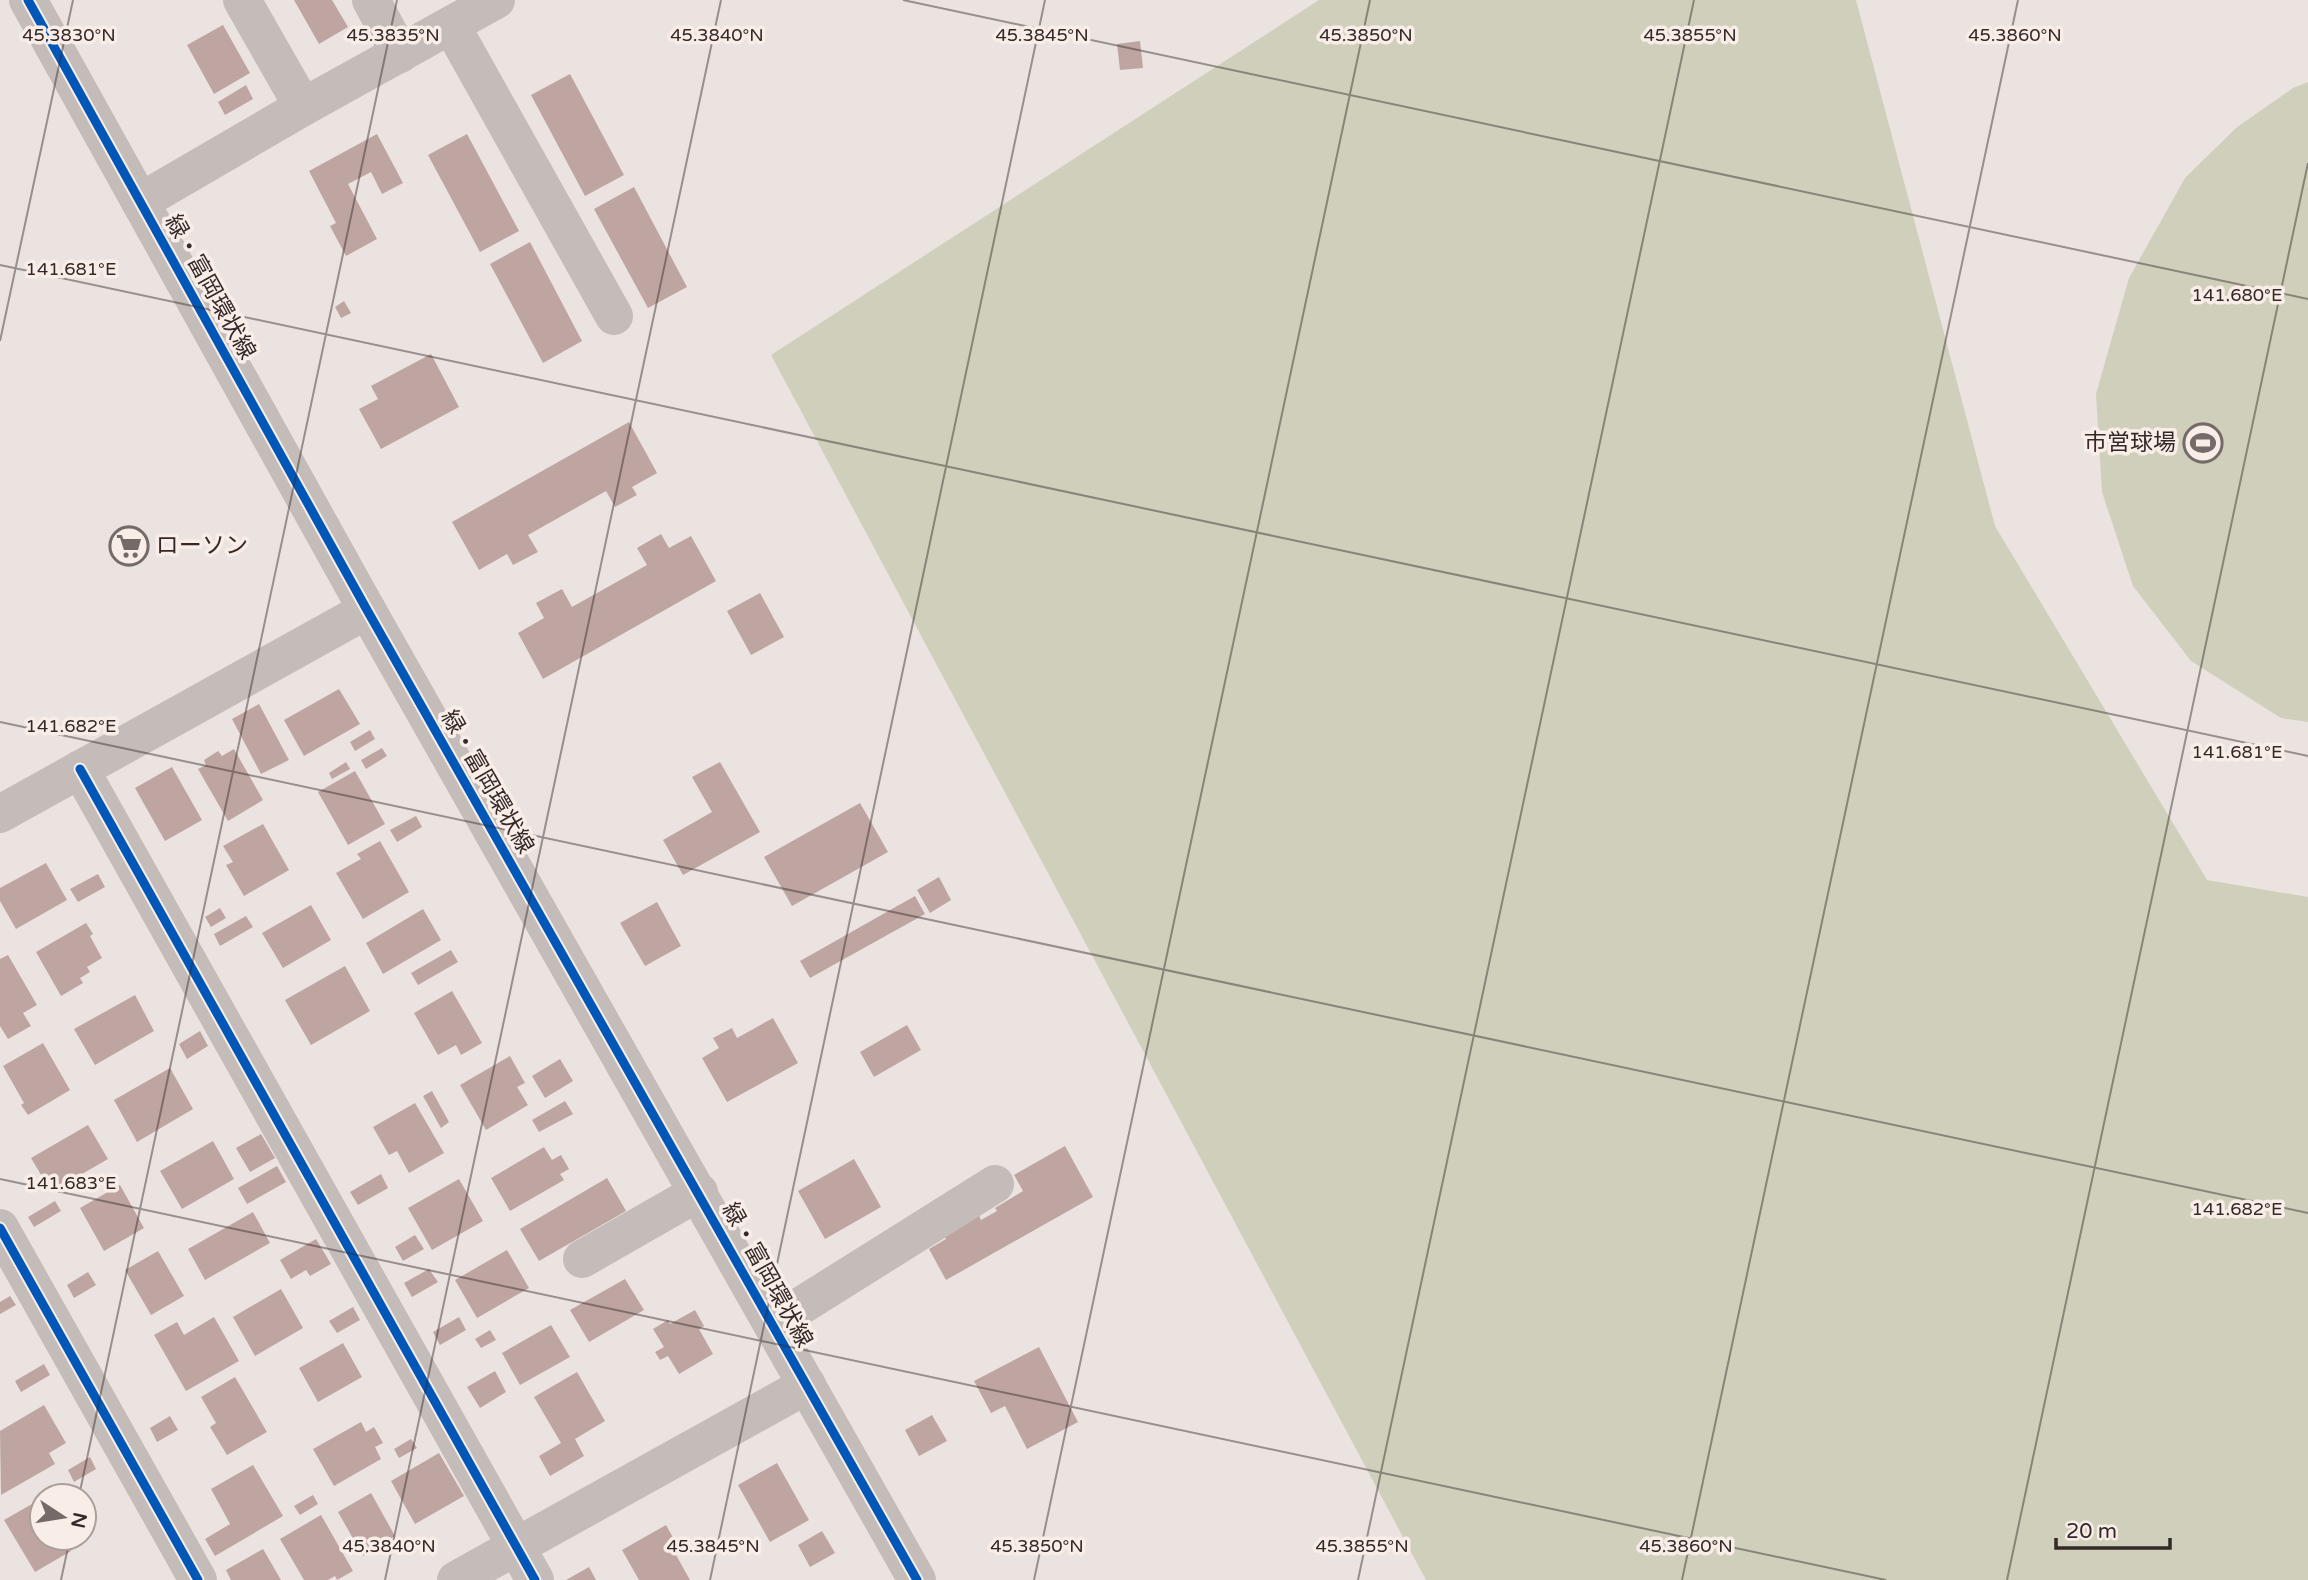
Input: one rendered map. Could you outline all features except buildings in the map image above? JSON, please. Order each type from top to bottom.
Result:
[{"type":"street","name":"緑・富岡環状線","points":[[27,0],[367,610],[917,1580]]},
{"type":"street","points":[[242,0],[303,107]]},
{"type":"street","points":[[371,0],[400,54]]},
{"type":"street","points":[[140,202],[303,107],[496,0]]},
{"type":"street","points":[[451,26],[614,316]]},
{"type":"street","points":[[0,814],[367,610]]},
{"type":"street","points":[[80,769],[536,1580]]},
{"type":"street","points":[[772,1324],[995,1184]]},
{"type":"street","points":[[582,1259],[699,1192]]},
{"type":"street","points":[[0,1228],[198,1580]]},
{"type":"street","points":[[456,1580],[807,1385]]},
{"type":"green space","points":[[1319,0],[1856,0],[1995,526],[2207,880],[2308,897],[2308,1580],[1426,1580],[771,355]]},
{"type":"green space","name":"市営球場","points":[[2308,82],[2308,722],[2281,718],[2191,661],[2133,586],[2102,492],[2096,394],[2129,278],[2185,178],[2236,128],[2293,88]]},
{"type":"cycle path","points":[[28,0],[367,610],[917,1580]]},
{"type":"cycle path","points":[[80,769],[535,1580]]},
{"type":"cycle path","points":[[0,1228],[198,1580]]},
{"type":"place","name":"市営球場","points":[[2203,443]]},
{"type":"place","name":"ローソン","points":[[129,546]]}]
